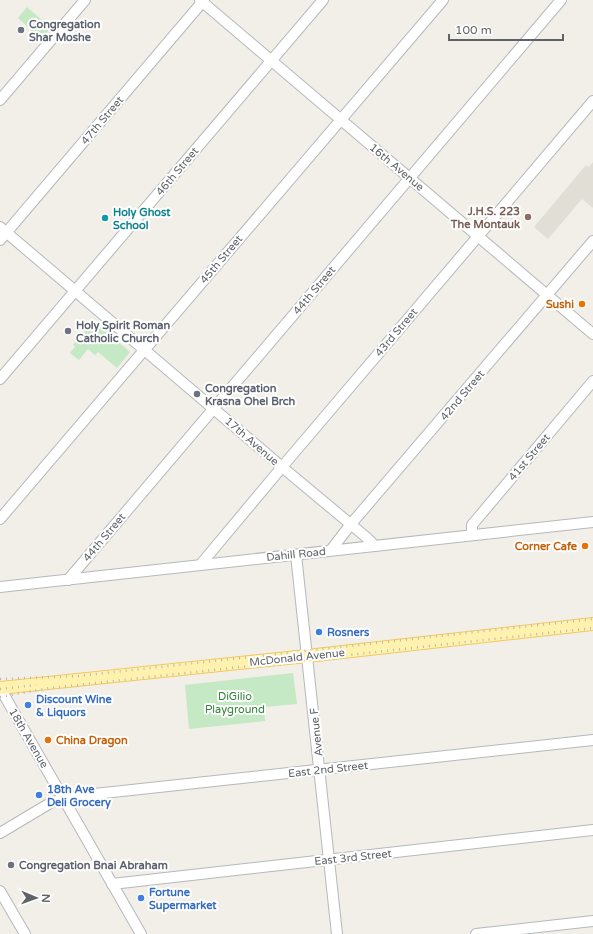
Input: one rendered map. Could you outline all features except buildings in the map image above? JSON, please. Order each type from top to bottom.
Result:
[{"type":"main road","name":"McDonald Avenue","points":[[0,688],[593,624]]},
{"type":"street","points":[[0,100],[86,0]]},
{"type":"street","name":"46th Street","points":[[0,379],[323,0]]},
{"type":"street","name":"45th Street","points":[[0,519],[443,0]]},
{"type":"street","name":"44th Street","points":[[68,580],[561,0]]},
{"type":"street","name":"16th Avenue","points":[[202,1],[593,334]]},
{"type":"street","name":"47th Street","points":[[2,233],[202,1]]},
{"type":"street","name":"43rd Street","points":[[201,564],[593,101]]},
{"type":"street","name":"17th Avenue","points":[[2,233],[75,291],[376,546]]},
{"type":"street","name":"42nd Street","points":[[331,550],[351,524],[593,241]]},
{"type":"street","name":"41st Street","points":[[472,535],[472,525],[593,381]]},
{"type":"street","name":"Dahill Road","points":[[0,587],[593,522]]},
{"type":"street","name":"Avenue F","points":[[296,555],[337,934]]},
{"type":"street","name":"18th Avenue","points":[[0,688],[141,934]]},
{"type":"street","name":"East 2nd Street","points":[[0,833],[52,802],[76,796],[593,740]]},
{"type":"street","name":"East 3rd Street","points":[[112,884],[593,830]]},
{"type":"street","points":[[0,891],[25,934]]},
{"type":"street","points":[[476,934],[593,921]]},
{"type":"shaded area","points":[[593,162],[593,208],[582,199],[548,239],[534,227],[586,165],[589,167]]},
{"type":"green space","points":[[27,7],[51,28],[41,39],[18,18]]},
{"type":"green space","points":[[93,320],[130,352],[117,368],[98,352],[95,355],[88,349],[79,360],[70,353],[75,347],[73,345]]},
{"type":"green space","name":"DiGilio Playground","points":[[293,673],[297,704],[264,707],[265,721],[189,729],[185,685]]},
{"type":"railway","points":[[0,679],[78,676],[593,619]]},
{"type":"railway","points":[[0,697],[50,688],[593,628]]},
{"type":"railway","points":[[0,689],[36,685]]},
{"type":"place","name":"Congregation Shar Moshe","points":[[21,30]]},
{"type":"place","name":"J.H.S. 223 The Montauk","points":[[528,217]]},
{"type":"place","name":"Holy Ghost School","points":[[105,218]]},
{"type":"place","name":"Sushi","points":[[582,304]]},
{"type":"place","name":"Holy Spirit Roman Catholic Church","points":[[68,331]]},
{"type":"place","name":"Congregation Krasna Ohel Brch","points":[[197,394]]},
{"type":"place","name":"Corner Cafe","points":[[585,546]]},
{"type":"place","name":"Rosners","points":[[319,632]]},
{"type":"place","name":"Discount Wine & Liquors","points":[[28,705]]},
{"type":"place","name":"China Dragon","points":[[48,740]]},
{"type":"place","name":"18th Ave Deli Grocery","points":[[39,795]]},
{"type":"place","name":"Congregation Bnai Abraham","points":[[11,865]]},
{"type":"place","name":"Fortune Supermarket","points":[[141,898]]}]
